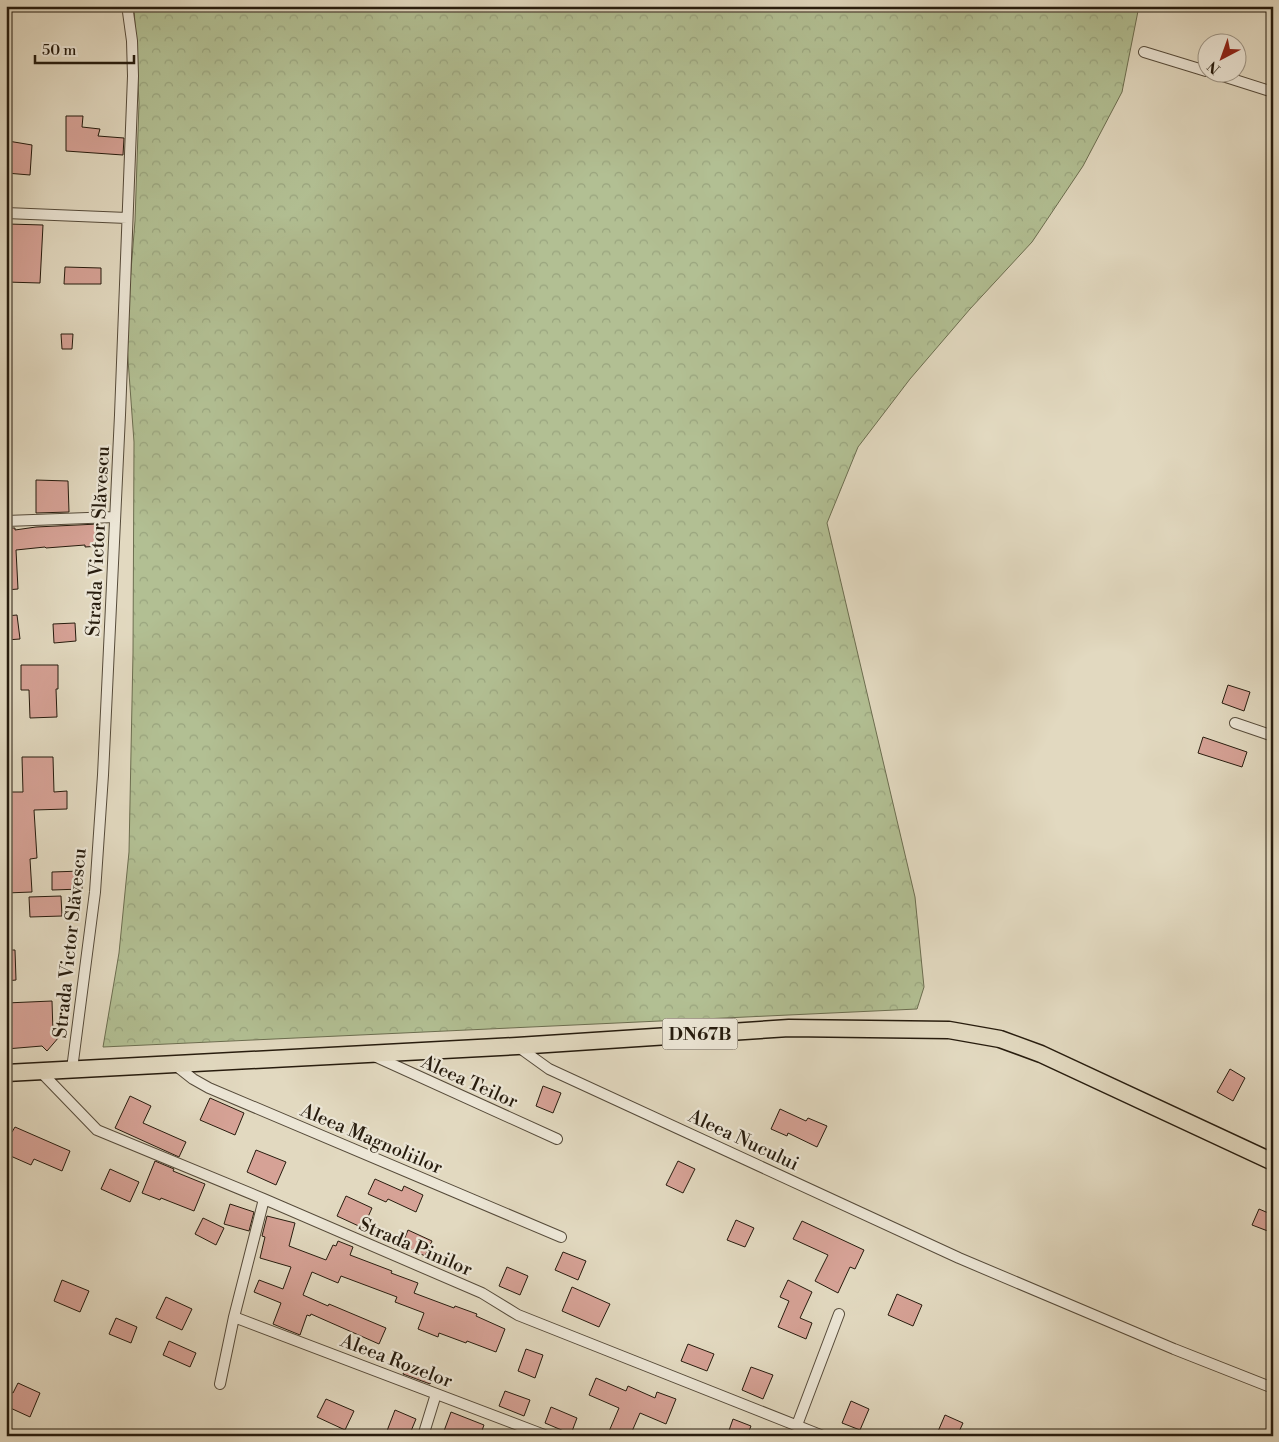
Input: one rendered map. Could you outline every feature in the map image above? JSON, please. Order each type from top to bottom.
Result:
[{"type":"main road","name":"DN67B","points":[[6,1073],[517,1046],[789,1028],[949,1030],[1000,1039],[1041,1054],[1273,1162]]},
{"type":"street","name":"Strada Victor Slăvescu","points":[[72,1069],[95,892],[116,517],[133,76],[132,41],[128,12]]},
{"type":"street","points":[[1144,52],[1196,68]]},
{"type":"street","points":[[1240,82],[1273,92]]},
{"type":"street","points":[[6,213],[127,218]]},
{"type":"street","points":[[6,521],[116,517]]},
{"type":"street","points":[[1235,723],[1273,736]]},
{"type":"street","name":"Aleea Nucului","points":[[517,1046],[549,1069],[960,1258],[1174,1349],[1273,1388]]},
{"type":"street","name":"Aleea Teilor","points":[[369,1054],[557,1139]]},
{"type":"street","name":"Aleea Magnoliilor","points":[[174,1064],[193,1079],[209,1088],[561,1237]]},
{"type":"street","name":"Strada Pinilor","points":[[40,1071],[97,1130],[264,1199],[482,1293],[518,1315],[823,1436]]},
{"type":"street","points":[[220,1384],[234,1317],[264,1199]]},
{"type":"street","points":[[796,1425],[839,1314]]},
{"type":"street","name":"Aleea Rozelor","points":[[234,1317],[436,1394],[532,1433],[547,1436]]},
{"type":"street","points":[[423,1436],[436,1394]]},
{"type":"green space","points":[[134,6],[1139,6],[1122,92],[1083,166],[1032,242],[970,309],[910,379],[858,447],[827,523],[915,897],[924,987],[917,1009],[103,1047],[119,953],[129,852],[133,653],[134,442],[126,332],[135,221],[139,103]]},
{"type":"building","points":[[66,116],[83,116],[82,127],[100,129],[98,136],[124,138],[123,155],[66,151]]},
{"type":"building","points":[[8,141],[32,145],[30,175],[6,173]]},
{"type":"building","points":[[8,224],[43,225],[40,283],[6,282]]},
{"type":"building","points":[[65,267],[101,268],[101,284],[64,284]]},
{"type":"building","points":[[61,334],[73,334],[72,349],[62,349]]},
{"type":"building","points":[[36,480],[68,481],[69,512],[36,513]]},
{"type":"building","points":[[98,524],[101,546],[85,547],[85,545],[16,550],[18,589],[6,590],[6,528],[15,528],[15,530]]},
{"type":"building","points":[[17,615],[20,639],[6,640],[6,616]]},
{"type":"building","points":[[75,623],[76,641],[54,643],[53,624]]},
{"type":"building","points":[[21,665],[58,665],[58,689],[56,689],[57,717],[30,718],[29,690],[21,690]]},
{"type":"building","points":[[1228,685],[1250,692],[1244,711],[1222,703]]},
{"type":"building","points":[[1203,737],[1247,752],[1242,767],[1198,753]]},
{"type":"building","points":[[22,757],[53,757],[54,792],[67,791],[67,809],[34,810],[37,858],[30,859],[32,892],[6,893],[6,829],[11,829],[11,792],[23,792]]},
{"type":"building","points":[[82,871],[82,889],[52,890],[52,872]]},
{"type":"building","points":[[61,896],[62,916],[30,917],[29,897]]},
{"type":"building","points":[[6,950],[15,950],[16,980],[6,981]]},
{"type":"building","points":[[52,1001],[53,1033],[59,1037],[47,1051],[42,1046],[6,1049],[6,1003]]},
{"type":"building","points":[[1230,1069],[1245,1078],[1233,1101],[1217,1092]]},
{"type":"building","points":[[543,1086],[561,1093],[553,1113],[536,1106]]},
{"type":"building","points":[[130,1096],[151,1106],[143,1123],[186,1142],[179,1157],[115,1128]]},
{"type":"building","points":[[210,1098],[244,1113],[235,1135],[200,1120]]},
{"type":"building","points":[[780,1109],[806,1121],[808,1118],[827,1126],[817,1147],[788,1133],[787,1136],[771,1129]]},
{"type":"building","points":[[15,1127],[70,1151],[62,1171],[34,1159],[31,1165],[6,1154],[6,1129],[12,1132]]},
{"type":"building","points":[[256,1150],[286,1162],[276,1185],[247,1172]]},
{"type":"building","points":[[155,1161],[174,1169],[173,1171],[205,1184],[194,1211],[142,1193]]},
{"type":"building","points":[[678,1161],[695,1169],[683,1193],[666,1185]]},
{"type":"building","points":[[110,1169],[139,1182],[130,1202],[101,1189]]},
{"type":"building","points":[[375,1179],[402,1191],[404,1186],[423,1195],[416,1212],[388,1199],[386,1202],[368,1194]]},
{"type":"building","points":[[346,1196],[372,1208],[363,1228],[337,1216]]},
{"type":"building","points":[[230,1204],[254,1212],[249,1231],[224,1224]]},
{"type":"building","points":[[1259,1209],[1273,1215],[1273,1233],[1252,1225]]},
{"type":"building","points":[[267,1216],[295,1223],[289,1246],[326,1260],[333,1245],[336,1246],[338,1241],[353,1247],[350,1255],[418,1283],[414,1293],[454,1308],[455,1306],[477,1314],[476,1316],[505,1329],[496,1352],[467,1341],[466,1343],[439,1333],[438,1337],[418,1329],[424,1313],[395,1302],[397,1297],[341,1276],[338,1283],[312,1272],[303,1295],[386,1328],[379,1344],[311,1314],[310,1316],[307,1315],[300,1335],[273,1324],[281,1303],[254,1292],[259,1280],[283,1289],[291,1267],[260,1258],[265,1237],[262,1236]]},
{"type":"building","points":[[203,1218],[224,1228],[216,1245],[195,1234]]},
{"type":"building","points":[[736,1220],[754,1228],[745,1247],[727,1240]]},
{"type":"building","points":[[802,1221],[864,1250],[855,1269],[850,1267],[838,1293],[815,1281],[828,1255],[793,1239]]},
{"type":"building","points":[[408,1230],[432,1241],[425,1256],[402,1245]]},
{"type":"building","points":[[563,1252],[586,1261],[578,1280],[555,1270]]},
{"type":"building","points":[[507,1267],[528,1276],[520,1295],[499,1286]]},
{"type":"building","points":[[62,1280],[89,1291],[80,1312],[54,1301]]},
{"type":"building","points":[[788,1280],[812,1292],[800,1318],[812,1323],[806,1339],[778,1327],[789,1301],[780,1297]]},
{"type":"building","points":[[572,1287],[610,1304],[599,1327],[562,1311]]},
{"type":"building","points":[[897,1294],[922,1305],[913,1326],[888,1315]]},
{"type":"building","points":[[166,1297],[192,1309],[182,1330],[156,1318]]},
{"type":"building","points":[[116,1318],[137,1327],[131,1343],[109,1334]]},
{"type":"building","points":[[169,1341],[196,1353],[190,1367],[163,1355]]},
{"type":"building","points":[[688,1344],[714,1354],[707,1371],[681,1361]]},
{"type":"building","points":[[526,1349],[543,1355],[535,1378],[518,1371]]},
{"type":"building","points":[[408,1362],[434,1373],[430,1384],[403,1374]]},
{"type":"building","points":[[751,1367],[773,1375],[763,1399],[742,1390]]},
{"type":"building","points":[[596,1378],[626,1391],[628,1386],[655,1398],[657,1392],[676,1399],[666,1424],[640,1413],[630,1436],[607,1436],[619,1408],[589,1395]]},
{"type":"building","points":[[18,1383],[40,1393],[30,1417],[6,1406],[6,1390],[13,1393]]},
{"type":"building","points":[[505,1391],[530,1400],[524,1416],[499,1406]]},
{"type":"building","points":[[326,1399],[354,1411],[345,1430],[317,1417]]},
{"type":"building","points":[[851,1401],[869,1409],[860,1430],[842,1423]]},
{"type":"building","points":[[551,1407],[577,1418],[571,1434],[545,1423]]},
{"type":"building","points":[[395,1410],[416,1419],[409,1436],[385,1436]]},
{"type":"building","points":[[451,1412],[484,1425],[480,1436],[455,1436],[444,1431]]},
{"type":"building","points":[[945,1415],[963,1423],[957,1436],[936,1436]]},
{"type":"building","points":[[733,1419],[751,1426],[747,1436],[727,1436]]}]
